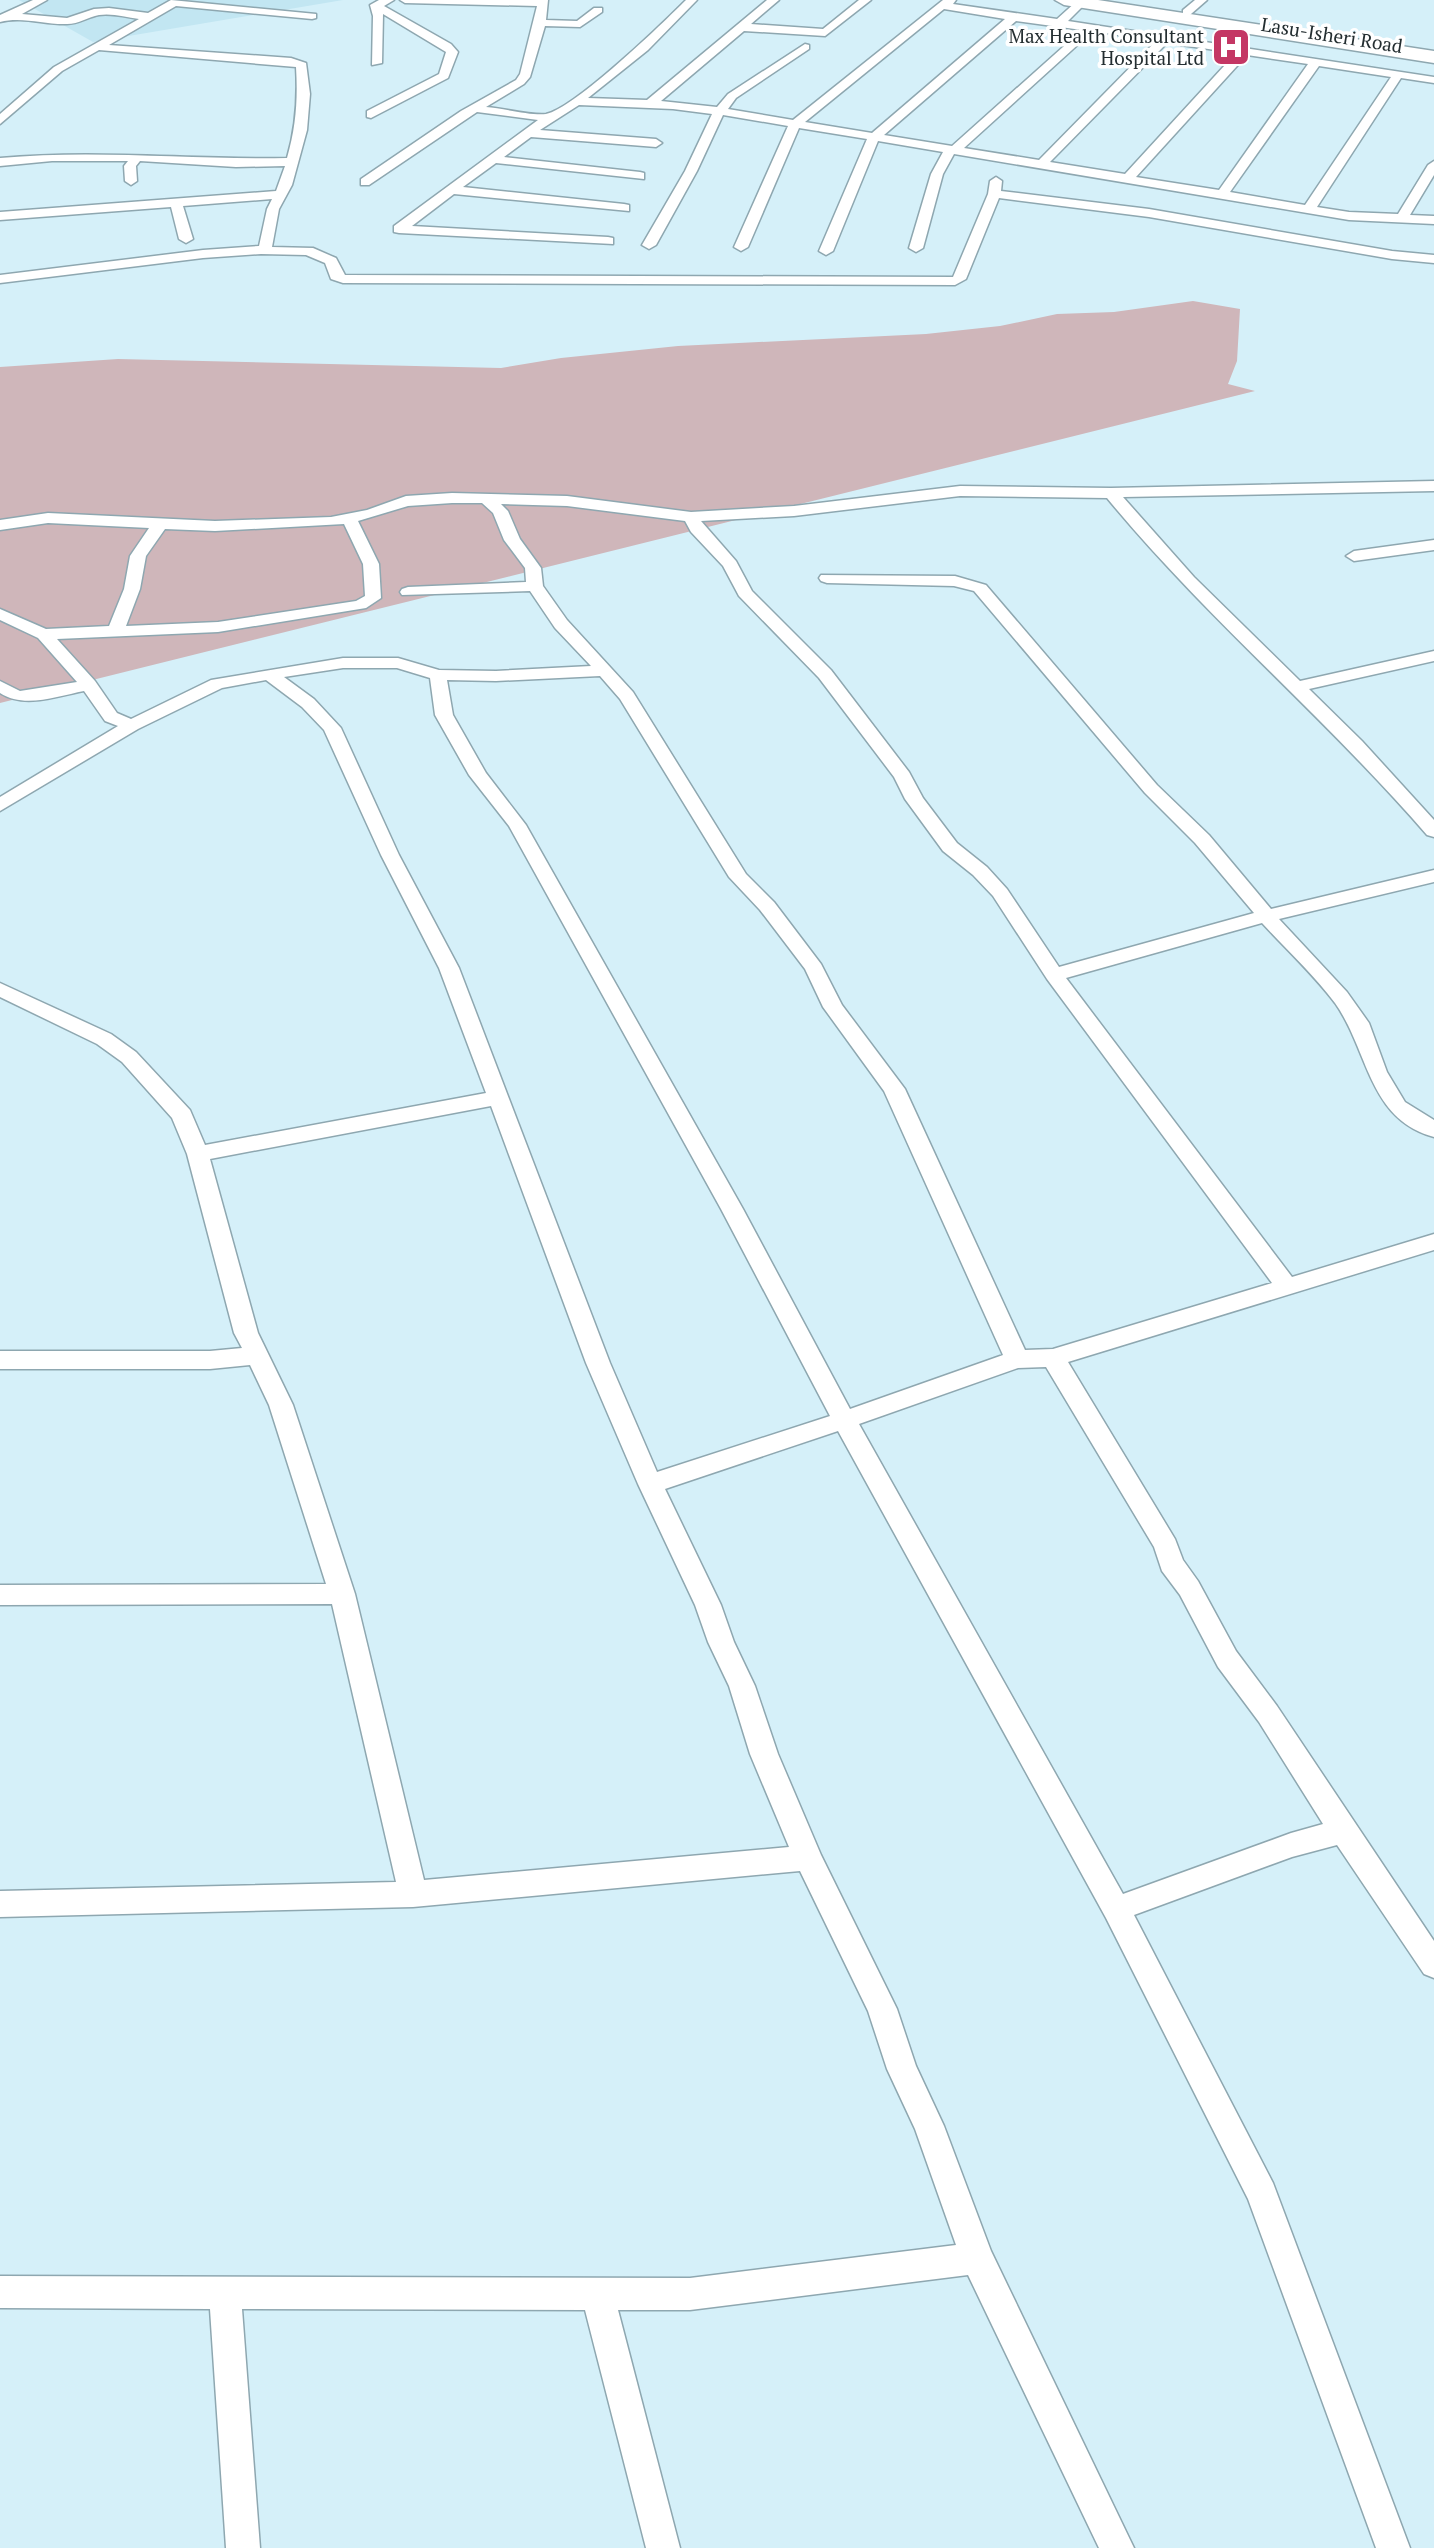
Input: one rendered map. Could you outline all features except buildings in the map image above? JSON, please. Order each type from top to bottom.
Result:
[{"type":"main road","name":"Lasu-Isheri Road","points":[[1107,0],[1434,57]]},
{"type":"main road","name":"Lasu-Isheri Road","points":[[1072,1],[1434,50]]},
{"type":"street","points":[[4,17],[41,0]]},
{"type":"street","points":[[375,5],[389,0]]},
{"type":"street","points":[[365,182],[465,114],[520,82],[526,75],[540,23],[542,1],[405,0]]},
{"type":"street","points":[[608,240],[399,229],[527,132],[577,101],[644,48],[692,0]]},
{"type":"street","points":[[649,105],[774,0]]},
{"type":"street","points":[[741,27],[825,33],[866,0]]},
{"type":"street","points":[[1186,12],[1202,0]]},
{"type":"street","points":[[0,120],[58,69],[177,1],[313,16]]},
{"type":"street","points":[[1060,23],[1072,1]]},
{"type":"street","points":[[741,247],[795,124],[946,3],[1014,17],[1434,80]]},
{"type":"street","points":[[375,5],[379,16],[376,63]]},
{"type":"street","points":[[371,114],[444,76],[452,52],[447,46],[375,5]]},
{"type":"street","points":[[540,23],[580,24],[598,10]]},
{"type":"street","points":[[4,17],[67,21],[77,20],[94,12],[109,11],[151,17]]},
{"type":"street","points":[[826,251],[874,137],[1014,17]]},
{"type":"street","points":[[916,248],[937,174],[950,150],[1091,27]]},
{"type":"street","points":[[1041,165],[1164,39]]},
{"type":"street","points":[[97,47],[164,54],[291,61],[302,65],[302,118],[286,185],[273,209],[264,251]]},
{"type":"street","points":[[649,245],[691,171],[712,121],[732,96],[805,47]]},
{"type":"street","points":[[1120,179],[1129,177],[1244,51]]},
{"type":"street","points":[[1222,195],[1315,63]]},
{"type":"street","points":[[1309,209],[1398,75]]},
{"type":"street","points":[[577,101],[720,111],[1363,218],[1434,220]]},
{"type":"street","points":[[478,108],[548,118]]},
{"type":"street","points":[[527,132],[656,143]]},
{"type":"street","points":[[0,162],[52,157],[137,157],[236,163],[292,162]]},
{"type":"street","points":[[131,181],[130,166],[137,157]]},
{"type":"street","points":[[491,159],[640,176]]},
{"type":"street","points":[[1402,218],[1434,165]]},
{"type":"street","points":[[0,279],[203,254],[309,251],[331,261],[336,276],[343,279],[518,278],[783,284],[955,281],[959,279],[995,187],[1392,255],[1434,259]]},
{"type":"street","points":[[451,190],[624,208]]},
{"type":"street","points":[[0,216],[280,195]]},
{"type":"street","points":[[176,203],[186,239]]},
{"type":"street","points":[[0,525],[48,518],[215,526],[349,520],[406,501],[452,498],[567,501],[691,517],[794,512],[909,495],[960,491],[1111,493],[1434,486]]},
{"type":"street","points":[[1111,493],[1153,542],[1235,628],[1296,687],[1434,831]]},
{"type":"street","points":[[486,499],[500,511],[512,540],[533,568],[535,586],[561,624],[627,696],[739,877],[767,906],[814,968],[833,1007],[894,1089],[1017,1359]]},
{"type":"street","points":[[691,517],[697,529],[730,564],[745,593],[825,674],[903,776],[914,799],[950,847],[980,871],[1000,893],[1054,975],[1286,1286]]},
{"type":"street","points":[[44,634],[218,627],[366,603],[373,598],[371,564],[349,520]]},
{"type":"street","points":[[116,631],[132,589],[138,556],[160,524]]},
{"type":"street","points":[[1354,556],[1434,545]]},
{"type":"street","points":[[827,578],[955,581],[980,588],[1151,789],[1202,839],[1266,916],[1352,1011],[1362,1028],[1377,1072],[1397,1107],[1434,1130]]},
{"type":"street","points":[[408,592],[535,586]]},
{"type":"street","points":[[0,614],[44,634],[89,685],[111,717],[132,725]]},
{"type":"street","points":[[1296,687],[1434,656]]},
{"type":"street","points":[[0,805],[132,725],[217,684],[343,663],[398,663],[438,675],[496,676],[604,671]]},
{"type":"street","points":[[270,674],[308,703],[332,728],[390,855],[449,968],[597,1363],[650,1484],[708,1605],[720,1642],[742,1686],[764,1754],[808,1858],[882,2009],[902,2069],[929,2126],[977,2258],[1117,2548]]},
{"type":"street","points":[[438,675],[444,715],[478,775],[517,825],[732,1209],[844,1420],[1116,1909],[1262,2194],[1277,2241],[1298,2287],[1393,2548]]},
{"type":"street","points":[[0,687],[16,696],[26,696],[89,685]]},
{"type":"street","points":[[1054,975],[1266,916],[1434,876]]},
{"type":"street","points":[[3,994],[104,1039],[129,1057],[182,1115],[198,1154],[246,1334],[259,1355],[266,1377],[281,1405],[342,1594],[413,1894]]},
{"type":"street","points":[[198,1154],[498,1098]]},
{"type":"street","points":[[650,1484],[1017,1359],[1053,1358],[1434,1242]]},
{"type":"street","points":[[0,1360],[210,1360],[259,1355]]},
{"type":"street","points":[[1053,1358],[1166,1546],[1171,1564],[1189,1588],[1227,1659],[1268,1714],[1434,1965]]},
{"type":"street","points":[[0,1595],[342,1594]]},
{"type":"street","points":[[1116,1909],[1291,1845],[1343,1831]]},
{"type":"street","points":[[0,1904],[413,1894],[808,1858]]},
{"type":"street","points":[[0,2292],[598,2296],[690,2294],[977,2258]]},
{"type":"street","points":[[225,2294],[243,2548]]},
{"type":"street","points":[[598,2296],[663,2548]]},
{"type":"shaded area","points":[[19,0],[343,0],[93,42]]},
{"type":"shaded area","points":[[1193,301],[1240,309],[1237,361],[1228,384],[1255,391],[0,703],[0,367],[118,359],[501,368],[561,358],[678,346],[926,334],[1000,326],[1057,314],[1114,312]]},
{"type":"place","name":"Max Health Consultant Hospital Ltd","points":[[1231,47]]}]
